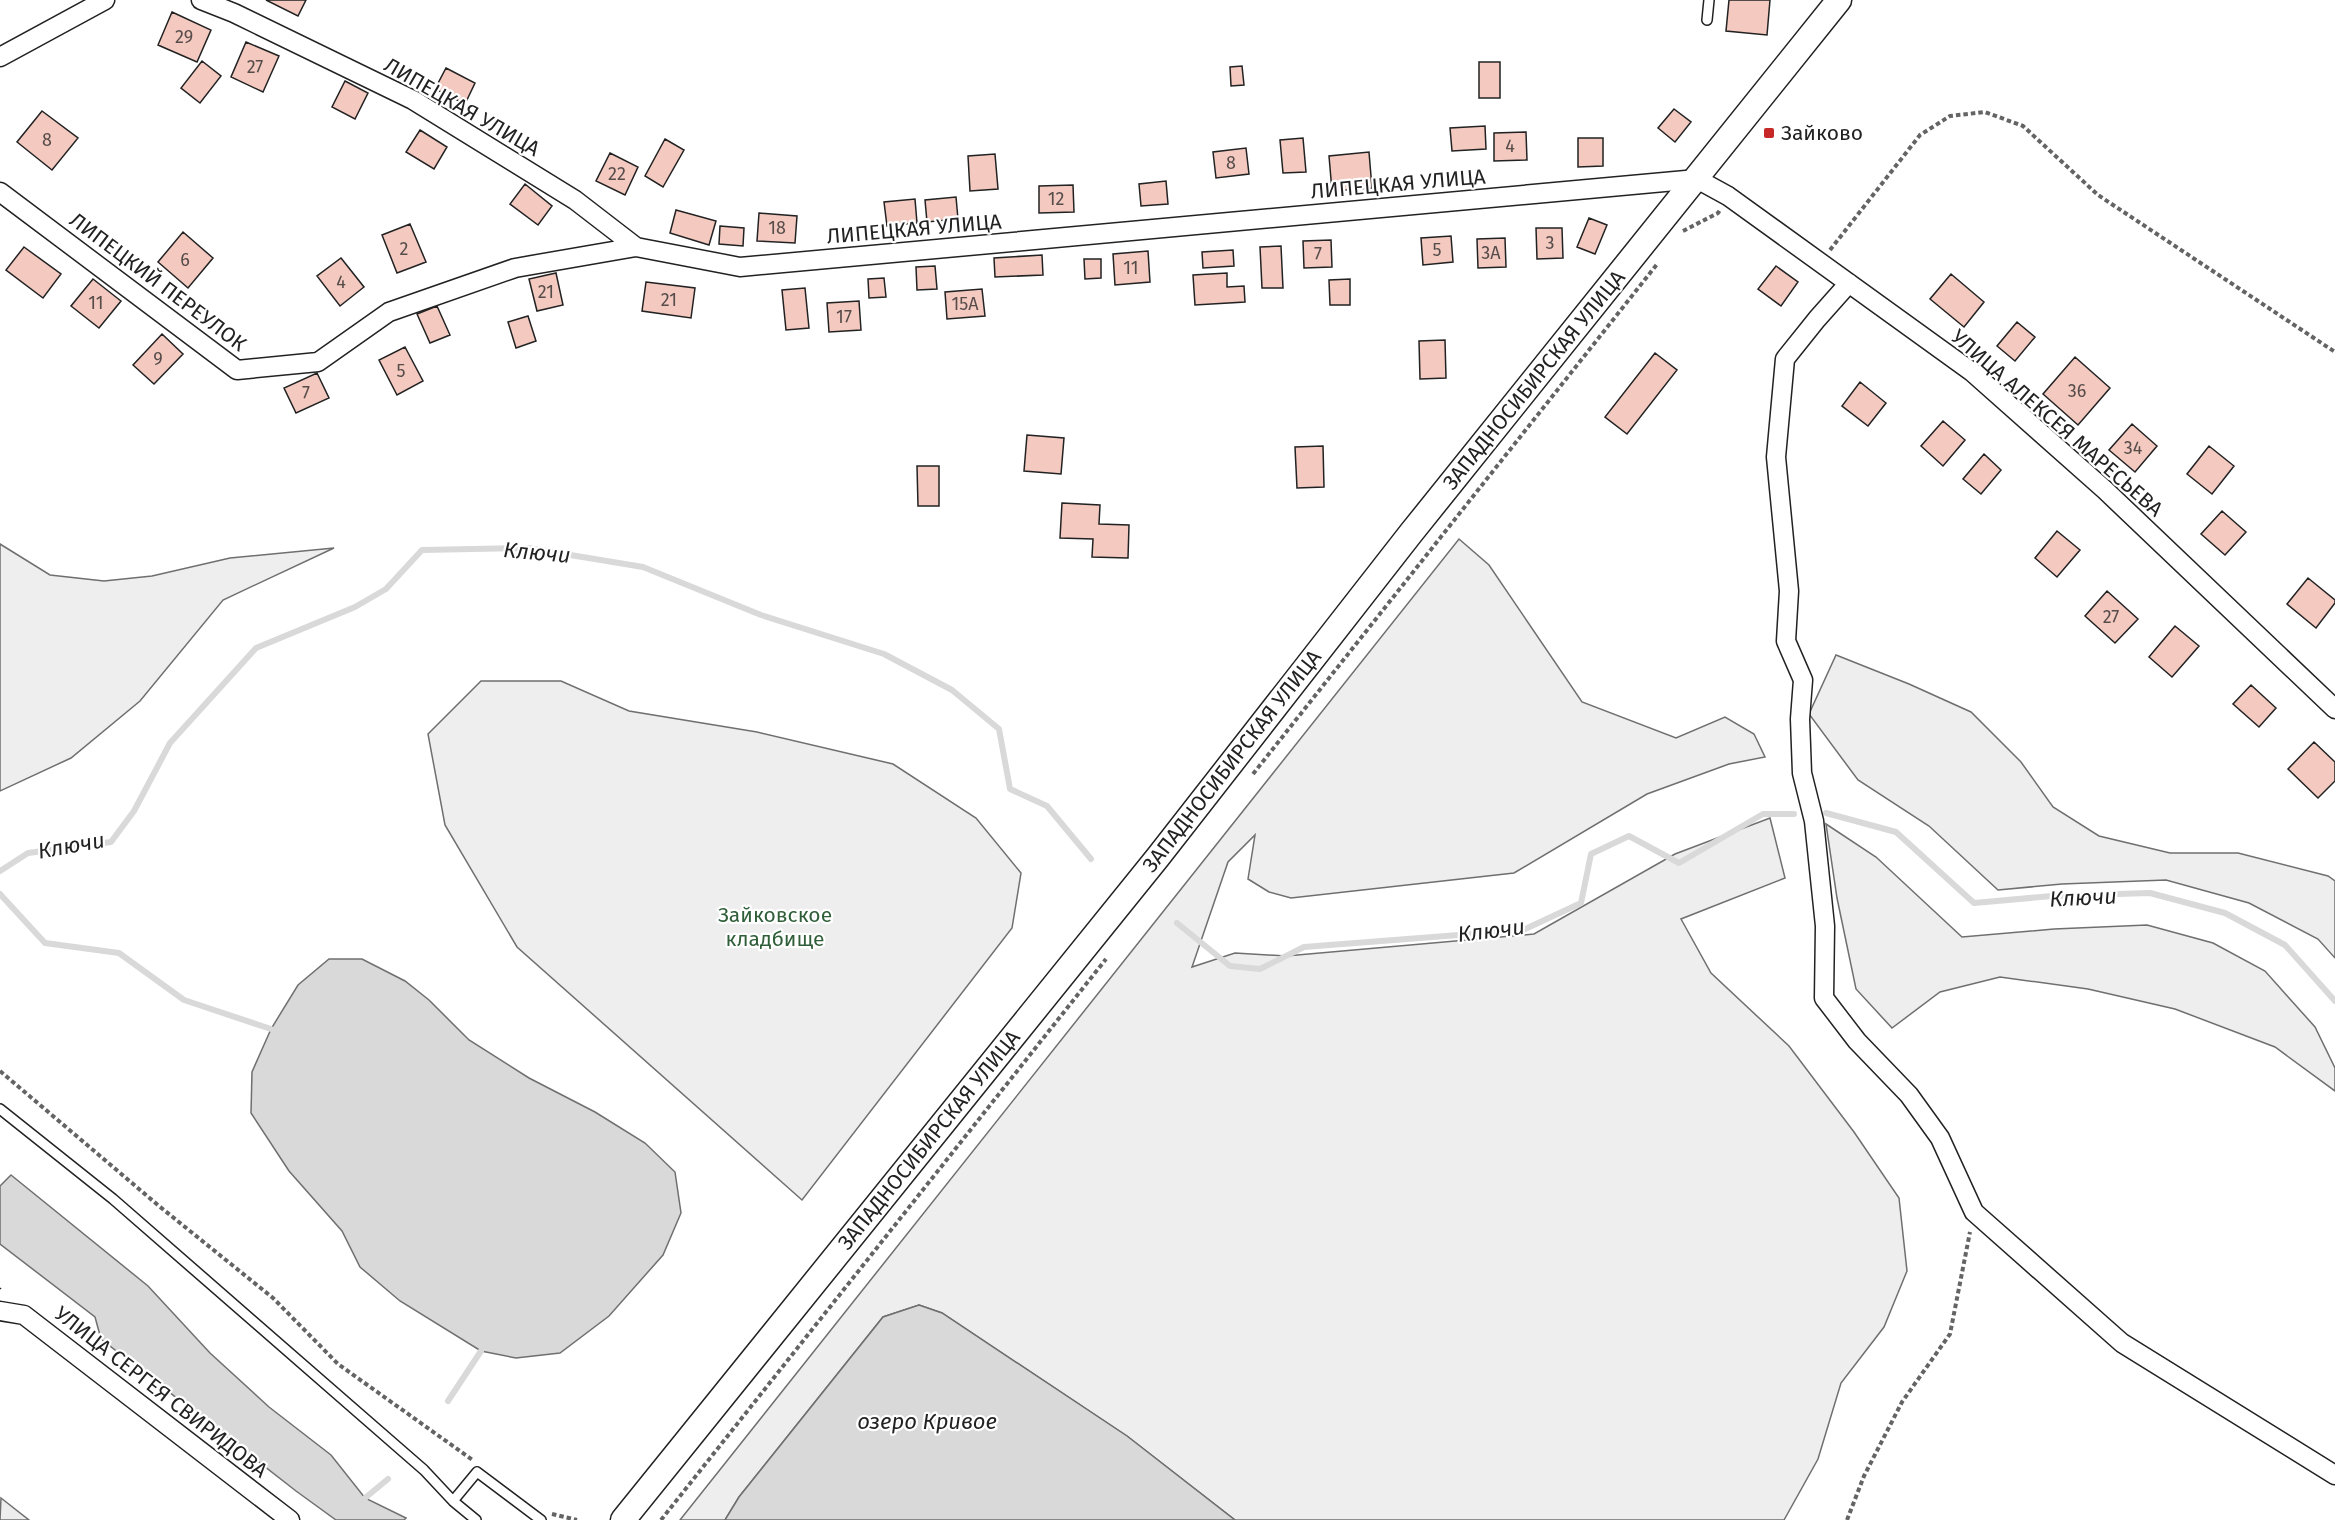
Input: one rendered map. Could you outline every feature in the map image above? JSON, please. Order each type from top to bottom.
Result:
[{"type":"main road","name":"ЗАПАДНОСИБИРСКАЯ УЛИЦА","points":[[623,1520],[1158,857],[1411,533],[1839,0]]},
{"type":"street","points":[[0,57],[105,0]]},
{"type":"street","name":"ЛИПЕЦКАЯ УЛИЦА","points":[[201,0],[236,7],[413,100],[575,200],[636,247],[740,267],[1697,179]]},
{"type":"street","name":"УЛИЦА АЛЕКСЕЯ МАРЕСЬЕВА","points":[[1697,179],[1728,196],[1972,372],[2105,490],[2335,709]]},
{"type":"street","name":"ЛИПЕЦКИЙ ПЕРЕУЛОК","points":[[0,192],[237,370],[318,362],[389,312],[515,268],[636,247]]},
{"type":"street","points":[[1849,283],[1785,359],[1776,457],[1789,591],[1786,641],[1803,680],[1800,718],[1802,773],[1814,820],[1825,926],[1824,998],[1857,1041],[1909,1095],[1940,1138],[1974,1212],[2122,1343],[2335,1475]]},
{"type":"street","name":"УЛИЦА СЕРГЕЯ СВИРИДОВА","points":[[0,1311],[24,1315],[290,1520]]},
{"type":"lane","points":[[1707,20],[1709,0]]},
{"type":"lane","points":[[0,1109],[113,1198],[424,1470],[453,1501],[476,1520]]},
{"type":"lane","points":[[453,1501],[477,1472],[541,1520]]},
{"type":"path","points":[[1821,262],[1920,135],[1950,116],[1985,112],[2023,126],[2098,195],[2335,352]]},
{"type":"path","points":[[0,1071],[159,1206],[273,1298],[338,1364],[483,1468]]},
{"type":"path","points":[[1847,1520],[1864,1476],[1902,1402],[1950,1335],[1974,1212]]},
{"type":"path","points":[[550,1514],[578,1520]]},
{"type":"green space","points":[[1459,539],[1489,565],[1582,702],[1676,738],[1725,717],[1754,734],[1765,757],[1729,764],[1647,794],[1514,873],[1291,898],[1269,892],[1248,879],[1255,835],[1228,862],[1192,967],[1235,953],[1286,956],[1534,934],[1675,854],[1770,818],[1785,878],[1681,919],[1711,973],[1789,1046],[1854,1132],[1899,1198],[1907,1271],[1884,1327],[1841,1383],[1818,1459],[1784,1520],[1235,1520],[1127,1436],[942,1313],[919,1305],[883,1317],[739,1497],[725,1520],[680,1520]]},
{"type":"green space","points":[[0,544],[50,575],[104,581],[152,576],[230,558],[334,548],[223,600],[140,701],[71,758],[0,791]]},
{"type":"green space","points":[[1836,655],[1971,712],[2021,762],[2053,807],[2099,836],[2170,853],[2238,853],[2328,876],[2335,881],[2335,958],[2318,939],[2249,903],[2166,880],[2062,884],[1998,890],[1929,826],[1858,780],[1809,714]]},
{"type":"green space","name":"Зайковское кладбище","points":[[481,681],[561,681],[629,711],[757,732],[893,764],[976,818],[1021,873],[1012,928],[802,1200],[517,947],[445,825],[428,734]]},
{"type":"green space","points":[[1826,824],[1876,857],[1962,937],[2054,929],[2147,925],[2213,943],[2265,971],[2315,1027],[2335,1068],[2335,1091],[2275,1047],[2175,1009],[2088,989],[2000,977],[1940,992],[1892,1028],[1856,989],[1837,898]]},
{"type":"shaded area","points":[[1,1498],[29,1520],[0,1520]]},
{"type":"water","points":[[329,959],[362,959],[405,981],[429,1000],[469,1040],[529,1078],[595,1112],[645,1143],[675,1172],[681,1213],[663,1255],[609,1316],[560,1353],[516,1358],[481,1351],[400,1301],[360,1267],[342,1231],[289,1171],[251,1113],[252,1072],[271,1029],[298,985]]},
{"type":"water","points":[[11,1175],[148,1286],[210,1353],[269,1407],[331,1455],[365,1498],[406,1518],[404,1520],[336,1520],[101,1339],[95,1317],[0,1244],[0,1186]]},
{"type":"water","name":"озеро Кривое","points":[[919,1305],[942,1313],[1127,1436],[1235,1520],[725,1520],[739,1497],[883,1317]]},
{"type":"building","points":[[266,0],[306,0],[298,16]]},
{"type":"building","points":[[1729,0],[1770,0],[1767,35],[1726,31]]},
{"type":"building","points":[[172,12],[211,30],[197,62],[158,45]]},
{"type":"building","points":[[246,42],[279,56],[263,92],[231,77]]},
{"type":"building","points":[[202,61],[221,76],[200,103],[181,88]]},
{"type":"building","points":[[1479,62],[1500,62],[1500,98],[1479,98]]},
{"type":"building","points":[[1242,66],[1244,85],[1231,86],[1230,67]]},
{"type":"building","points":[[446,68],[475,83],[465,104],[435,89]]},
{"type":"building","points":[[345,81],[368,93],[355,119],[332,107]]},
{"type":"building","points":[[1674,109],[1691,122],[1675,142],[1658,128]]},
{"type":"building","points":[[42,111],[78,138],[52,170],[17,142]]},
{"type":"building","points":[[1485,126],[1486,149],[1452,151],[1450,128]]},
{"type":"building","points":[[420,130],[447,147],[434,169],[406,152]]},
{"type":"building","points":[[1526,132],[1527,160],[1494,161],[1494,133]]},
{"type":"building","points":[[1303,138],[1306,172],[1283,173],[1280,140]]},
{"type":"building","points":[[1578,138],[1603,138],[1603,166],[1578,167]]},
{"type":"building","points":[[665,139],[684,150],[663,187],[645,176]]},
{"type":"building","points":[[1246,148],[1249,174],[1216,178],[1213,152]]},
{"type":"building","points":[[1369,152],[1372,188],[1332,191],[1329,156]]},
{"type":"building","points":[[610,153],[638,167],[625,195],[596,181]]},
{"type":"building","points":[[995,154],[998,189],[970,191],[968,156]]},
{"type":"building","points":[[1166,181],[1168,204],[1141,206],[1139,184]]},
{"type":"building","points":[[525,184],[552,206],[538,225],[510,204]]},
{"type":"building","points":[[1073,185],[1074,212],[1039,213],[1039,186]]},
{"type":"building","points":[[956,197],[958,219],[927,222],[925,200]]},
{"type":"building","points":[[915,199],[917,223],[887,226],[884,202]]},
{"type":"building","points":[[676,210],[716,221],[709,245],[670,233]]},
{"type":"building","points":[[759,213],[797,216],[795,243],[757,241]]},
{"type":"building","points":[[1589,218],[1607,225],[1595,254],[1577,247]]},
{"type":"building","points":[[410,224],[426,262],[397,273],[382,235]]},
{"type":"building","points":[[720,226],[744,228],[743,246],[719,244]]},
{"type":"building","points":[[1536,228],[1562,228],[1563,258],[1537,259]]},
{"type":"building","points":[[183,232],[213,258],[188,288],[158,262]]},
{"type":"building","points":[[1451,236],[1453,262],[1423,265],[1421,238]]},
{"type":"building","points":[[1505,238],[1506,267],[1478,268],[1477,239]]},
{"type":"building","points":[[1331,240],[1332,267],[1304,268],[1303,241]]},
{"type":"building","points":[[1281,246],[1283,288],[1262,288],[1260,247]]},
{"type":"building","points":[[24,247],[61,274],[43,298],[6,270]]},
{"type":"building","points":[[1233,250],[1234,266],[1203,268],[1202,252]]},
{"type":"building","points":[[1148,251],[1150,282],[1115,285],[1113,254]]},
{"type":"building","points":[[1042,255],[1043,275],[995,277],[994,258]]},
{"type":"building","points":[[341,258],[364,287],[340,306],[317,276]]},
{"type":"building","points":[[1084,259],[1101,259],[1101,278],[1085,279]]},
{"type":"building","points":[[935,266],[937,289],[917,290],[916,267]]},
{"type":"building","points":[[1776,266],[1798,282],[1781,306],[1758,289]]},
{"type":"building","points":[[556,273],[563,305],[537,311],[529,279]]},
{"type":"building","points":[[1227,273],[1227,287],[1244,286],[1245,302],[1195,305],[1193,275]]},
{"type":"building","points":[[1951,274],[1984,302],[1964,327],[1930,299]]},
{"type":"building","points":[[884,278],[886,297],[869,298],[868,279]]},
{"type":"building","points":[[93,279],[121,301],[99,328],[71,306]]},
{"type":"building","points":[[1350,279],[1350,305],[1330,305],[1329,280]]},
{"type":"building","points":[[646,282],[695,288],[691,318],[642,311]]},
{"type":"building","points":[[805,288],[809,328],[786,330],[782,290]]},
{"type":"building","points":[[982,289],[985,316],[947,319],[945,292]]},
{"type":"building","points":[[859,301],[861,330],[829,332],[827,303]]},
{"type":"building","points":[[437,306],[450,335],[430,343],[417,314]]},
{"type":"building","points":[[528,316],[536,341],[516,348],[508,322]]},
{"type":"building","points":[[2017,322],[2035,337],[2015,361],[1997,346]]},
{"type":"building","points":[[162,334],[183,354],[154,384],[133,365]]},
{"type":"building","points":[[1445,340],[1446,378],[1420,379],[1419,341]]},
{"type":"building","points":[[405,347],[423,381],[397,395],[379,360]]},
{"type":"building","points":[[1655,353],[1677,370],[1627,434],[1605,417]]},
{"type":"building","points":[[2075,357],[2110,388],[2078,425],[2043,394]]},
{"type":"building","points":[[317,373],[329,398],[296,413],[284,388]]},
{"type":"building","points":[[1860,382],[1886,403],[1868,426],[1842,406]]},
{"type":"building","points":[[1943,421],[1965,440],[1943,466],[1921,446]]},
{"type":"building","points":[[2132,424],[2157,446],[2135,472],[2109,450]]},
{"type":"building","points":[[1027,435],[1064,438],[1061,474],[1024,471]]},
{"type":"building","points":[[1323,446],[1324,487],[1297,488],[1295,447]]},
{"type":"building","points":[[2209,446],[2234,466],[2212,494],[2187,474]]},
{"type":"building","points":[[1984,454],[2001,470],[1981,494],[1963,479]]},
{"type":"building","points":[[917,466],[939,466],[939,506],[918,506]]},
{"type":"building","points":[[1062,503],[1100,505],[1099,524],[1129,525],[1128,558],[1092,557],[1093,539],[1060,538]]},
{"type":"building","points":[[2222,511],[2246,532],[2225,555],[2201,534]]},
{"type":"building","points":[[2057,531],[2080,550],[2057,577],[2035,558]]},
{"type":"building","points":[[2308,578],[2335,600],[2316,628],[2287,604]]},
{"type":"building","points":[[2107,591],[2138,619],[2115,643],[2085,616]]},
{"type":"building","points":[[2175,626],[2199,646],[2172,677],[2149,657]]},
{"type":"building","points":[[2251,685],[2276,708],[2259,727],[2233,704]]},
{"type":"building","points":[[2314,742],[2335,762],[2335,781],[2318,798],[2288,769]]},
{"type":"waterway","name":"Ключи","points":[[0,871],[28,853],[111,842],[134,811],[170,743],[256,648],[355,607],[386,589],[422,550],[528,548],[643,567],[761,615],[884,654],[952,690],[999,729],[1010,789],[1047,806],[1091,859]]},
{"type":"waterway","name":"Ключи","points":[[1826,813],[1896,832],[1974,903],[2052,896],[2150,893],[2225,913],[2285,945],[2335,1001]]},
{"type":"waterway","name":"Ключи","points":[[1177,923],[1230,966],[1260,969],[1304,947],[1523,930],[1581,903],[1591,854],[1629,836],[1679,863],[1763,814],[1794,814]]},
{"type":"waterway","points":[[0,894],[45,943],[119,953],[184,1000],[271,1029]]},
{"type":"waterway","points":[[448,1401],[481,1351]]},
{"type":"waterway","points":[[365,1498],[388,1479]]},
{"type":"place","name":"Зайково","points":[[1769,133]]}]
